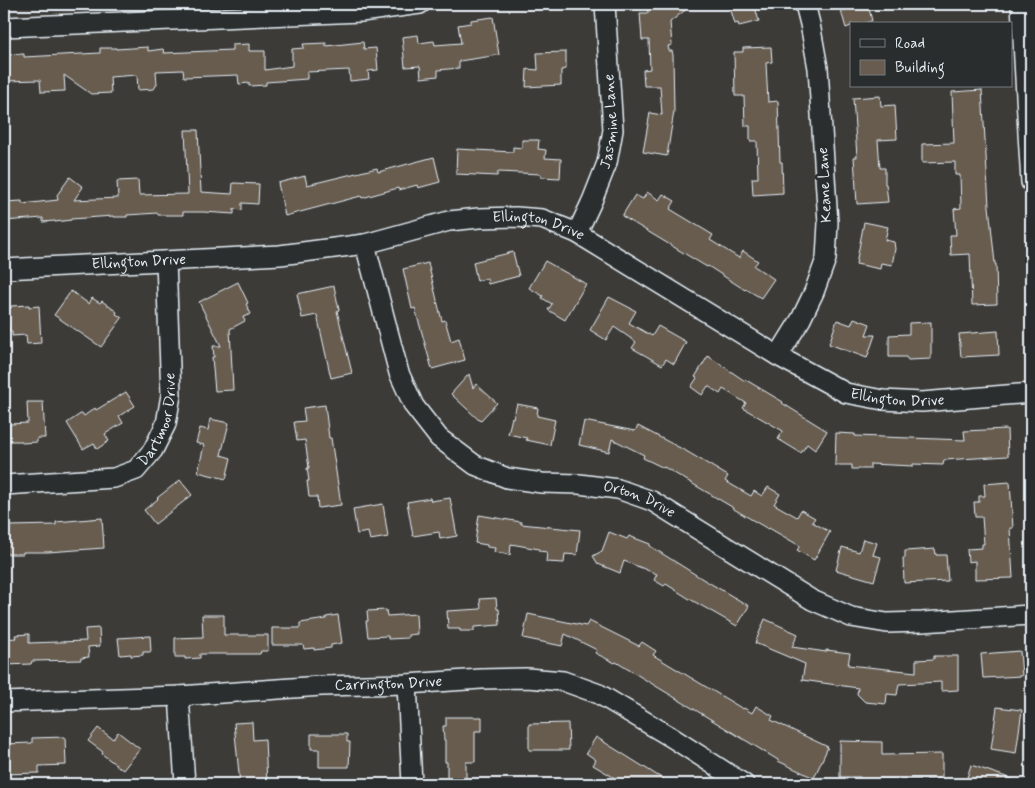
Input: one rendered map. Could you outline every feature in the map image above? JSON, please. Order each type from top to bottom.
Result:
[{"type":"street","points":[[4,27],[420,4]]},
{"type":"street","name":"Jasmine Lane","points":[[577,233],[592,201],[606,163],[613,130],[605,4]]},
{"type":"street","name":"Keane Lane","points":[[778,356],[801,319],[826,260],[828,222],[818,68],[805,4]]},
{"type":"street","points":[[1021,4],[1031,182]]},
{"type":"street","name":"Ellington Drive","points":[[4,269],[280,255],[365,244],[449,221],[516,217],[542,219],[577,233],[778,356],[846,393],[883,400],[922,402],[1031,393]]},
{"type":"street","name":"Orton Drive","points":[[365,244],[398,373],[414,406],[439,438],[475,465],[507,478],[542,483],[579,484],[618,489],[652,501],[812,600],[851,617],[887,623],[1031,615]]},
{"type":"street","name":"Dartmoor Drive","points":[[4,485],[114,478],[136,470],[153,450],[166,424],[170,395],[166,261]]},
{"type":"street","name":"Carrington Drive","points":[[4,702],[179,696],[321,686],[407,684],[490,679],[527,678],[563,681],[599,694],[744,784]]},
{"type":"street","points":[[407,684],[412,784]]},
{"type":"street","points":[[179,696],[184,784]]},
{"type":"building","points":[[693,4],[670,22],[672,45],[668,46],[669,51],[672,51],[673,55],[674,111],[667,156],[643,152],[650,113],[662,115],[660,86],[644,86],[643,70],[650,69],[649,40],[642,40],[640,13],[648,13],[647,6]]},
{"type":"building","points":[[729,4],[754,4],[759,21],[739,26],[738,23],[735,24]]},
{"type":"building","points":[[846,4],[868,4],[872,21],[850,22],[850,26],[846,28],[841,11],[848,9]]},
{"type":"building","points":[[493,17],[499,55],[459,61],[459,68],[438,70],[438,76],[421,78],[420,66],[405,67],[402,37],[418,35],[419,43],[434,41],[435,45],[461,43],[458,25],[471,23],[471,20]]},
{"type":"building","points":[[363,42],[364,49],[376,48],[378,70],[368,71],[369,79],[350,81],[349,70],[307,72],[307,79],[266,82],[266,85],[249,86],[249,83],[239,84],[238,75],[184,77],[183,70],[156,71],[157,84],[154,89],[138,90],[137,75],[110,77],[111,93],[91,94],[64,75],[65,91],[41,92],[40,80],[4,81],[4,55],[24,54],[24,57],[100,53],[100,48],[148,47],[148,51],[163,49],[164,53],[232,50],[232,45],[249,44],[249,51],[265,51],[265,70],[292,66],[292,49],[304,48],[303,44],[326,43],[326,46]]},
{"type":"building","points":[[771,47],[772,62],[766,63],[768,102],[778,101],[783,193],[753,195],[752,178],[758,178],[757,141],[750,141],[750,126],[745,126],[744,96],[735,96],[734,52],[743,52],[743,48]]},
{"type":"building","points":[[566,52],[566,69],[561,70],[561,85],[526,87],[527,69],[538,70],[537,53]]},
{"type":"building","points":[[982,90],[989,206],[996,264],[997,304],[972,305],[970,254],[951,255],[950,235],[956,235],[954,209],[961,208],[960,175],[955,175],[955,162],[922,163],[922,144],[954,143],[952,92]]},
{"type":"building","points":[[880,96],[881,106],[895,105],[897,139],[878,140],[880,168],[885,168],[888,202],[857,204],[854,157],[857,157],[853,98]]},
{"type":"building","points":[[185,130],[198,130],[201,192],[232,194],[233,183],[259,184],[258,204],[242,203],[242,210],[234,209],[234,214],[183,212],[183,215],[158,215],[158,213],[127,215],[127,217],[71,219],[55,222],[43,222],[43,218],[4,221],[4,202],[22,201],[22,204],[58,200],[57,195],[70,177],[83,187],[74,200],[118,198],[117,181],[138,180],[139,195],[188,194]]},
{"type":"building","points":[[522,140],[539,140],[538,149],[546,150],[545,158],[561,159],[560,178],[541,177],[541,174],[498,172],[497,176],[456,174],[457,149],[513,152],[513,147],[522,148]]},
{"type":"building","points":[[434,157],[440,182],[418,188],[417,185],[399,190],[398,188],[362,198],[361,196],[285,216],[278,183],[305,176],[307,185],[377,168],[378,172]]},
{"type":"building","points":[[647,192],[659,200],[663,194],[675,201],[670,209],[713,235],[710,240],[739,258],[743,251],[758,261],[754,266],[774,279],[761,298],[622,216],[635,195],[643,199]]},
{"type":"building","points":[[864,222],[888,227],[885,240],[894,242],[895,249],[892,265],[881,263],[880,269],[856,264]]},
{"type":"building","points":[[513,252],[519,276],[488,284],[487,278],[477,281],[473,262]]},
{"type":"building","points":[[545,261],[586,284],[565,320],[548,310],[552,304],[529,288]]},
{"type":"building","points":[[428,263],[442,321],[445,320],[451,341],[459,338],[465,360],[432,369],[415,308],[412,309],[403,269]]},
{"type":"building","points":[[238,282],[251,314],[243,317],[245,321],[230,329],[233,390],[215,391],[213,346],[221,346],[199,302]]},
{"type":"building","points":[[334,286],[339,310],[337,311],[352,373],[331,378],[317,315],[302,318],[297,294]]},
{"type":"building","points":[[71,291],[89,304],[92,298],[100,303],[102,301],[122,318],[101,347],[54,315]]},
{"type":"building","points":[[609,297],[636,311],[629,323],[652,336],[658,326],[686,342],[674,364],[666,359],[662,365],[632,348],[636,342],[614,327],[606,340],[590,330]]},
{"type":"building","points":[[29,305],[29,307],[39,306],[41,343],[27,344],[26,335],[12,336],[12,331],[9,331],[9,327],[4,328],[4,308]]},
{"type":"building","points":[[854,318],[870,324],[866,335],[875,335],[867,358],[829,344],[837,320],[851,325]]},
{"type":"building","points":[[931,322],[931,359],[908,360],[906,357],[889,357],[889,335],[909,334],[909,323]]},
{"type":"building","points":[[998,331],[999,355],[961,357],[959,334]]},
{"type":"building","points":[[708,356],[827,431],[815,450],[807,444],[801,453],[778,439],[783,431],[743,408],[746,403],[723,389],[720,394],[708,386],[702,395],[691,387]]},
{"type":"building","points":[[469,374],[473,388],[476,384],[497,403],[480,421],[451,394]]},
{"type":"building","points":[[126,392],[135,406],[119,416],[123,423],[105,434],[109,441],[97,449],[94,443],[83,449],[67,423],[82,413],[84,416],[95,408],[96,410]]},
{"type":"building","points":[[27,402],[43,402],[45,438],[37,438],[37,442],[22,443],[22,441],[10,441],[10,424],[28,423]]},
{"type":"building","points":[[517,404],[538,408],[537,416],[555,420],[550,445],[508,434]]},
{"type":"building","points":[[325,405],[341,505],[318,508],[317,497],[309,497],[307,468],[309,468],[305,440],[297,441],[294,422],[305,421],[303,408]]},
{"type":"building","points":[[210,419],[229,423],[221,455],[231,458],[226,479],[198,472],[204,445],[196,443],[200,428],[208,430]]},
{"type":"building","points":[[584,421],[635,431],[638,426],[728,476],[725,481],[751,496],[754,491],[762,496],[768,487],[780,494],[774,504],[797,517],[801,510],[815,518],[812,522],[830,532],[814,560],[797,550],[800,546],[664,467],[643,458],[644,455],[612,439],[609,452],[579,445]]},
{"type":"building","points":[[1007,429],[1008,456],[944,460],[943,465],[870,464],[870,469],[852,469],[852,465],[835,465],[836,433],[855,434],[855,436],[965,440],[964,431]]},
{"type":"building","points":[[180,480],[192,495],[155,524],[144,510]]},
{"type":"building","points":[[1010,482],[1013,528],[1010,528],[1013,578],[975,579],[975,561],[968,562],[967,549],[982,548],[982,544],[984,544],[982,517],[975,517],[974,502],[979,502],[979,496],[985,496],[984,484]]},
{"type":"building","points":[[430,498],[431,501],[450,498],[457,536],[440,539],[439,532],[413,536],[407,502]]},
{"type":"building","points":[[383,504],[388,537],[370,540],[368,532],[357,534],[353,509]]},
{"type":"building","points":[[479,515],[521,522],[521,524],[580,530],[577,555],[565,554],[564,563],[546,562],[547,552],[511,544],[510,555],[494,552],[495,548],[475,543]]},
{"type":"building","points":[[102,518],[104,548],[4,554],[4,529],[10,529],[9,526],[56,525],[56,522]]},
{"type":"building","points":[[609,532],[627,539],[629,536],[650,544],[650,546],[701,578],[749,606],[737,626],[666,584],[664,586],[654,580],[657,574],[624,561],[620,573],[598,564],[593,556],[602,551]]},
{"type":"building","points":[[863,539],[877,543],[873,555],[881,557],[874,581],[836,570],[842,547],[859,552]]},
{"type":"building","points":[[935,549],[936,555],[946,555],[948,581],[904,583],[903,558],[905,558],[905,551]]},
{"type":"building","points":[[496,598],[500,625],[474,627],[474,631],[448,629],[447,611],[481,609],[480,599]]},
{"type":"building","points":[[386,610],[387,616],[416,614],[417,634],[408,635],[408,638],[368,637],[367,611]]},
{"type":"building","points":[[528,614],[586,626],[589,621],[639,646],[642,642],[656,651],[653,655],[743,709],[752,713],[756,706],[773,716],[771,720],[828,747],[814,778],[778,761],[616,662],[595,653],[597,650],[565,634],[562,646],[523,638]]},
{"type":"building","points":[[202,615],[224,615],[224,635],[268,635],[268,651],[261,651],[260,654],[200,654],[200,658],[185,659],[185,657],[175,657],[175,638],[203,637]]},
{"type":"building","points":[[338,615],[342,643],[331,645],[331,648],[314,650],[314,648],[304,649],[303,645],[272,645],[272,628],[300,628],[300,623]]},
{"type":"building","points":[[765,619],[798,634],[792,647],[850,653],[848,665],[916,672],[916,660],[934,659],[934,656],[958,656],[958,690],[941,691],[941,682],[899,684],[897,695],[887,694],[886,704],[865,702],[857,694],[858,688],[802,680],[805,664],[755,643]]},
{"type":"building","points":[[99,628],[100,646],[88,647],[89,657],[81,658],[81,660],[32,661],[31,664],[6,665],[4,639],[16,638],[15,635],[29,634],[29,643],[86,641],[85,629]]},
{"type":"building","points":[[150,636],[151,652],[143,652],[143,655],[120,655],[118,638]]},
{"type":"building","points":[[1020,651],[1022,676],[983,678],[981,654]]},
{"type":"building","points":[[997,707],[1022,710],[1016,753],[991,749]]},
{"type":"building","points":[[446,717],[482,717],[482,731],[475,731],[475,762],[466,762],[466,784],[447,784],[447,762],[445,762],[443,726],[446,726]]},
{"type":"building","points":[[252,722],[253,740],[265,739],[267,784],[240,784],[234,723]]},
{"type":"building","points":[[568,723],[569,750],[529,750],[529,724]]},
{"type":"building","points":[[98,728],[113,739],[118,732],[140,749],[123,770],[88,741]]},
{"type":"building","points":[[311,734],[347,734],[347,742],[350,742],[349,767],[319,767],[319,749],[311,749]]},
{"type":"building","points":[[65,737],[66,765],[39,766],[39,773],[4,774],[4,744],[32,743],[32,738]]},
{"type":"building","points":[[596,737],[671,784],[625,784],[593,765],[596,760],[586,753]]},
{"type":"building","points":[[840,741],[882,742],[882,755],[942,754],[942,779],[860,780],[860,777],[840,777]]},
{"type":"building","points":[[971,765],[1021,782],[1021,784],[965,784]]}]
